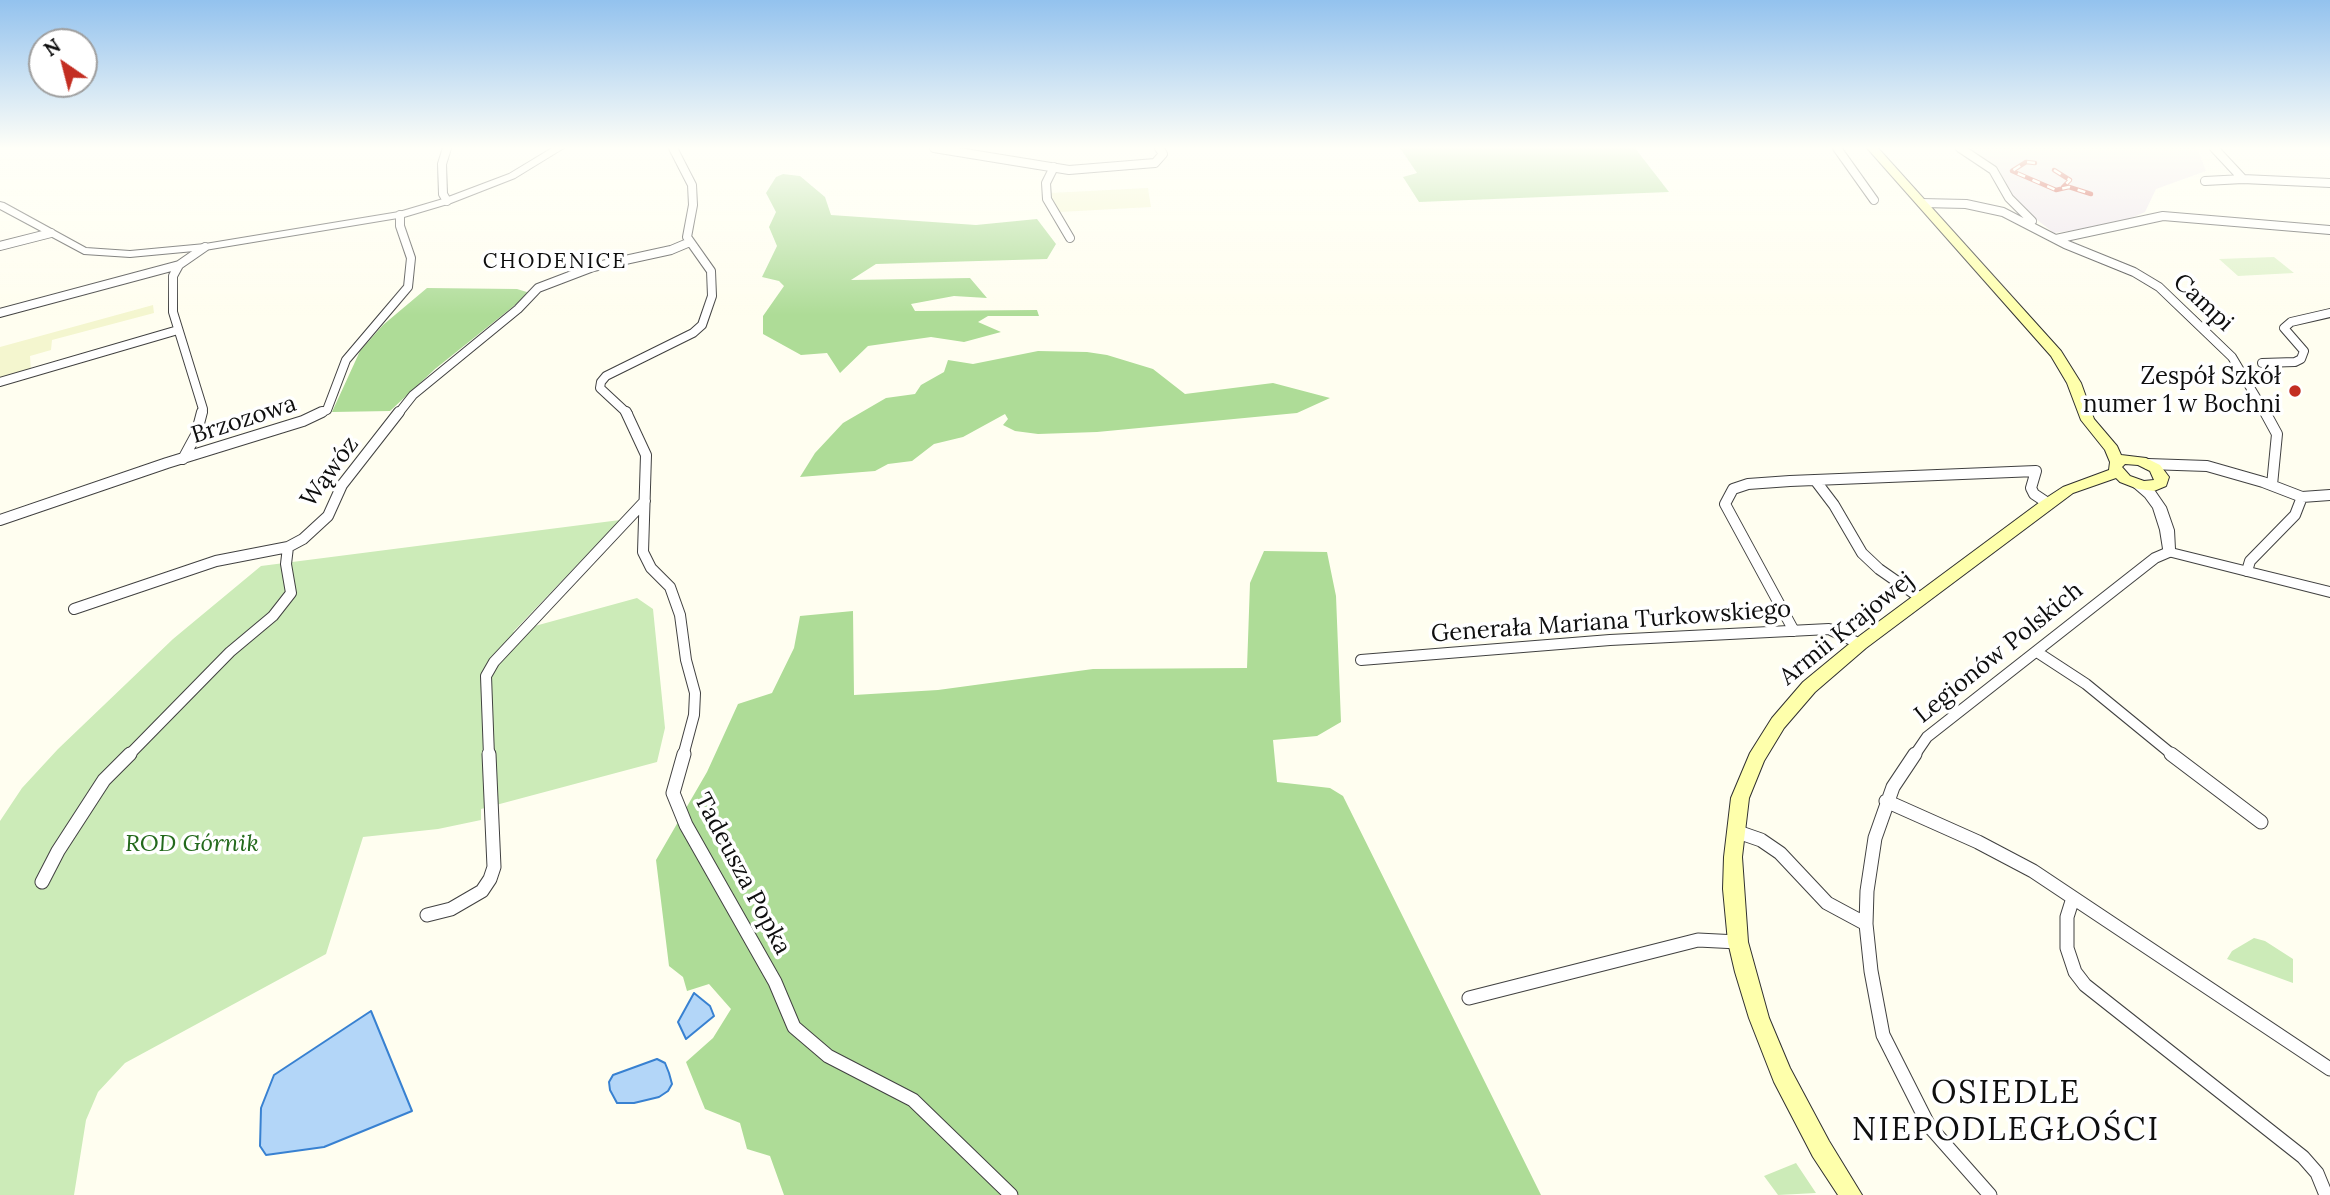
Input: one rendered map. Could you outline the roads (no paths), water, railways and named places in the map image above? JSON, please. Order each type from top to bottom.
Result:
[{"type":"main road","points":[[1922,204],[2049,344],[2070,375],[2088,419],[2112,449],[2117,467],[2133,483]]},
{"type":"main road","points":[[2084,405],[2120,448],[2145,463],[2160,481]]},
{"type":"main road","name":"Armii Krajowej","points":[[1852,1195],[1821,1149],[1782,1074],[1759,1018],[1738,942],[1733,889],[1735,831],[1740,798],[1756,758],[1778,723],[1809,687],[1860,644],[2068,490],[2117,467],[2124,459],[2145,463]]},
{"type":"main road","name":"Armii Krajowej","points":[[2052,502],[2099,485],[2160,481]]},
{"type":"street","points":[[0,205],[84,251],[131,254],[205,247],[400,215],[438,204]]},
{"type":"street","points":[[690,242],[687,237],[693,204]]},
{"type":"street","points":[[1049,204],[1070,238]]},
{"type":"street","name":"Campi","points":[[1922,204],[1928,204]]},
{"type":"street","name":"Campi","points":[[1954,204],[1990,208],[2015,216],[2053,237],[2134,272],[2159,287],[2232,357],[2277,434],[2272,485]]},
{"type":"street","points":[[2014,204],[2053,237],[2163,216],[2330,230]]},
{"type":"street","name":"Brzozowa","points":[[183,459],[317,416],[327,410],[346,360],[408,287],[411,258],[400,226],[400,215]]},
{"type":"street","points":[[0,246],[51,233]]},
{"type":"street","name":"Tadeusza Popka","points":[[690,242],[711,271],[712,296],[702,325],[669,346],[606,376],[600,388],[628,414],[646,455],[643,552],[651,568],[670,587],[681,615],[686,660],[695,693],[694,715],[673,793],[686,825],[775,982],[794,1027],[828,1056],[913,1100],[1011,1195]]},
{"type":"street","name":"Wąwóz","points":[[288,547],[303,539],[328,516],[342,485],[413,395],[518,309],[538,288],[593,267],[671,250],[690,242]]},
{"type":"street","points":[[0,313],[179,265],[205,247]]},
{"type":"street","name":"Brzozowa","points":[[179,265],[173,276],[173,312],[202,409],[196,435],[183,459]]},
{"type":"street","points":[[2262,363],[2295,362],[2301,359],[2304,351],[2284,328],[2291,321],[2330,313]]},
{"type":"street","points":[[0,382],[178,330]]},
{"type":"street","points":[[0,520],[183,459]]},
{"type":"street","points":[[2145,463],[2190,463],[2272,485],[2302,497],[2330,495]]},
{"type":"street","points":[[2167,530],[2171,513],[2160,481],[2167,472],[2181,468],[2229,472]]},
{"type":"street","points":[[1794,631],[1725,504],[1733,489],[1748,484],[1815,480],[2036,471],[2031,488],[2034,494],[2052,502]]},
{"type":"street","points":[[1815,480],[1834,505],[1862,554],[1922,599]]},
{"type":"street","points":[[2133,483],[2154,498],[2167,530],[2169,552],[2330,592]]},
{"type":"street","points":[[2247,572],[2250,561],[2295,515],[2302,497]]},
{"type":"street","points":[[427,915],[451,909],[482,891],[494,867],[486,676],[494,662],[645,501]]},
{"type":"street","points":[[42,882],[58,850],[104,780],[230,652],[273,616],[291,593],[286,564],[288,547],[216,561],[74,609]]},
{"type":"street","name":"Legionów Polskich","points":[[1990,1195],[1929,1126],[1883,1035],[1871,971],[1866,924],[1871,864],[1886,801],[1927,737],[2155,558],[2169,552]]},
{"type":"street","name":"Generała Mariana Turkowskiego","points":[[1361,660],[1610,640],[1829,629],[1860,644]]},
{"type":"street","points":[[2037,652],[2086,684],[2196,774],[2261,822]]},
{"type":"street","points":[[1886,801],[2003,854],[2330,1069]]},
{"type":"street","points":[[1735,831],[1761,840],[1780,853],[1827,904],[1866,924]]},
{"type":"street","points":[[2073,898],[2067,917],[2067,948],[2075,972],[2085,985],[2303,1157],[2323,1183],[2326,1195]]},
{"type":"street","points":[[1469,998],[1698,940],[1738,942]]},
{"type":"water","points":[[694,993],[710,1006],[714,1016],[686,1039],[678,1022]]},
{"type":"water","points":[[371,1011],[412,1111],[324,1147],[266,1155],[260,1146],[261,1108],[274,1075]]},
{"type":"water","points":[[657,1059],[665,1063],[669,1073],[672,1084],[668,1091],[659,1097],[634,1103],[617,1103],[610,1090],[609,1082],[613,1075]]},
{"type":"place","name":"Zespół Szkół numer 1 w Bochni","points":[[2295,391]]},
{"type":"district","name":"CHODENICE","points":[[555,262]]},
{"type":"district","name":"OSIEDLE NIEPODLEGŁOŚCI","points":[[2006,1112]]},
{"type":"park label","name":"ROD Górnik","points":[[192,844]]}]
